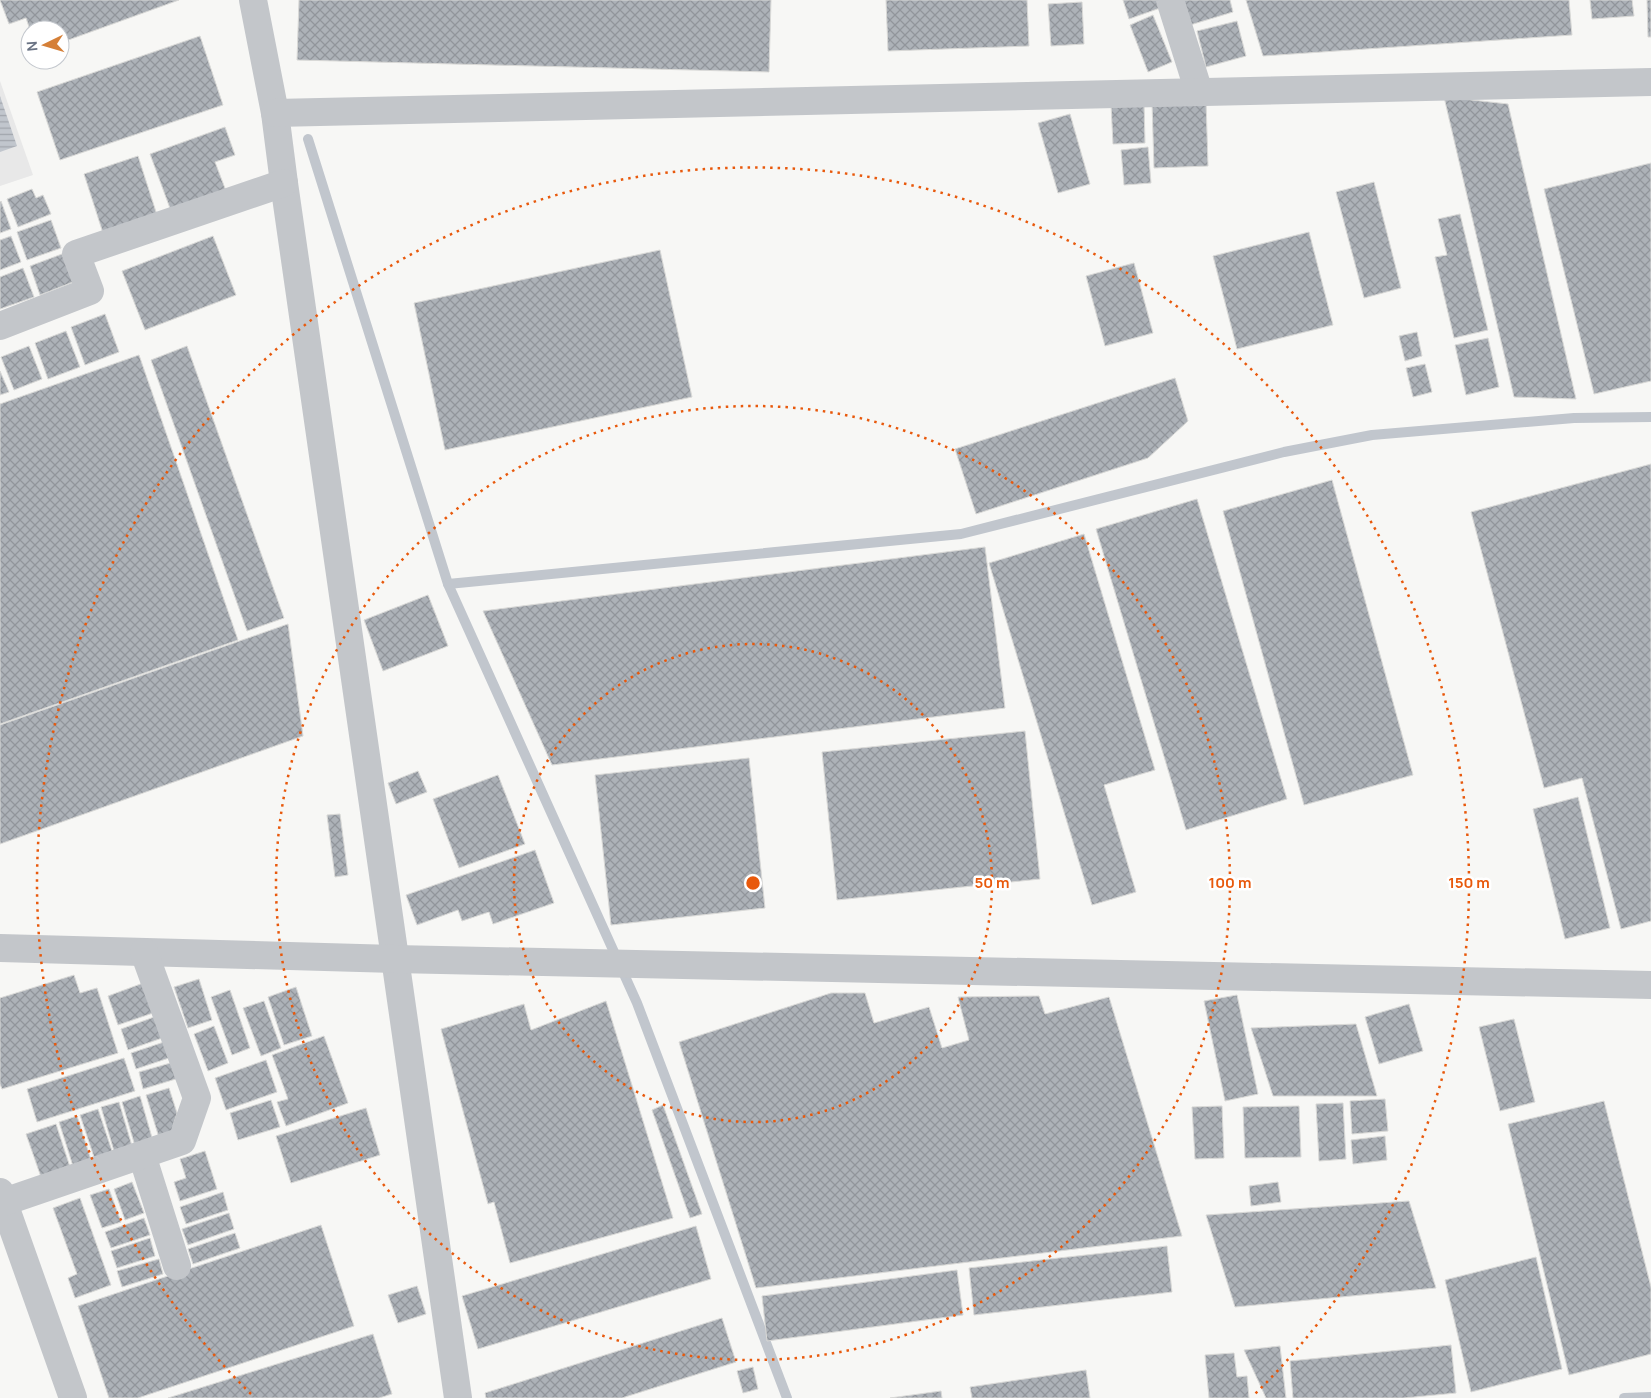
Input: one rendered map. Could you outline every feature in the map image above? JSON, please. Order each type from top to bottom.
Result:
[{"type":"street","points":[[253,0],[275,113],[458,1398]]},
{"type":"street","points":[[1170,0],[1200,92]]},
{"type":"street","points":[[275,113],[1651,82]]},
{"type":"street","points":[[0,326],[90,291],[76,254],[284,183]]},
{"type":"street","points":[[0,948],[395,959],[1651,985]]},
{"type":"street","points":[[73,1398],[2,1197],[182,1141],[197,1098],[144,952]]},
{"type":"street","points":[[142,1155],[177,1266]]},
{"type":"shaded area","points":[[0,81],[33,175],[0,186]]},
{"type":"shaded area","points":[[0,96],[17,146],[0,152]]},
{"type":"building","points":[[0,0],[179,0],[70,39],[70,20],[27,20],[26,18],[9,24]]},
{"type":"building","points":[[299,0],[771,0],[769,72],[297,60]]},
{"type":"building","points":[[886,0],[1027,0],[1029,46],[888,51]]},
{"type":"building","points":[[1123,0],[1160,0],[1163,7],[1129,19]]},
{"type":"building","points":[[1183,0],[1230,0],[1233,12],[1190,25]]},
{"type":"building","points":[[1246,0],[1569,0],[1572,35],[1263,56]]},
{"type":"building","points":[[1590,0],[1632,0],[1634,16],[1592,19]]},
{"type":"building","points":[[1647,0],[1651,0],[1651,37],[1648,37]]},
{"type":"building","points":[[1082,2],[1084,44],[1051,46],[1048,4]]},
{"type":"building","points":[[1153,15],[1172,62],[1148,72],[1130,25]]},
{"type":"building","points":[[1237,21],[1246,56],[1206,67],[1197,31]]},
{"type":"building","points":[[200,36],[223,105],[60,160],[37,92]]},
{"type":"building","points":[[1444,97],[1508,104],[1576,399],[1514,397]]},
{"type":"building","points":[[1206,101],[1208,166],[1154,168],[1152,102]]},
{"type":"building","points":[[1144,103],[1145,143],[1113,144],[1111,104]]},
{"type":"building","points":[[1070,114],[1090,184],[1058,193],[1038,123]]},
{"type":"building","points":[[225,127],[235,155],[215,162],[226,191],[171,211],[150,154]]},
{"type":"building","points":[[1148,147],[1151,183],[1124,185],[1121,150]]},
{"type":"building","points":[[138,156],[157,215],[103,233],[84,174]]},
{"type":"building","points":[[1651,163],[1651,381],[1594,394],[1544,189]]},
{"type":"building","points":[[1374,182],[1401,288],[1364,298],[1336,192]]},
{"type":"building","points":[[32,189],[36,198],[43,195],[51,214],[18,227],[7,199]]},
{"type":"building","points":[[0,202],[11,229],[0,233]]},
{"type":"building","points":[[1460,214],[1488,330],[1454,338],[1435,257],[1447,255],[1438,219]]},
{"type":"building","points":[[51,220],[61,248],[27,260],[17,232]]},
{"type":"building","points":[[1309,232],[1333,325],[1237,349],[1213,256]]},
{"type":"building","points":[[11,236],[21,262],[0,270],[0,240]]},
{"type":"building","points":[[213,236],[236,295],[145,330],[122,271]]},
{"type":"building","points":[[660,250],[692,397],[445,450],[414,303]]},
{"type":"building","points":[[62,254],[73,282],[40,295],[30,266]]},
{"type":"building","points":[[1134,263],[1153,333],[1105,346],[1086,276]]},
{"type":"building","points":[[23,268],[34,297],[0,309],[0,277]]},
{"type":"building","points":[[105,314],[119,352],[85,365],[71,327]]},
{"type":"building","points":[[66,331],[80,367],[48,379],[35,343]]},
{"type":"building","points":[[1417,332],[1422,356],[1405,361],[1399,336]]},
{"type":"building","points":[[1488,338],[1499,387],[1466,395],[1455,345]]},
{"type":"building","points":[[29,346],[42,379],[14,390],[1,357]]},
{"type":"building","points":[[187,346],[284,618],[247,631],[151,360]]},
{"type":"building","points":[[139,355],[238,640],[0,724],[0,404]]},
{"type":"building","points":[[1425,364],[1432,392],[1413,397],[1406,368]]},
{"type":"building","points":[[0,371],[9,392],[0,395]]},
{"type":"building","points":[[1175,378],[1188,421],[1148,458],[976,514],[955,449]]},
{"type":"building","points":[[1651,464],[1651,921],[1621,929],[1582,778],[1544,788],[1471,512]]},
{"type":"building","points":[[1332,480],[1413,775],[1304,805],[1223,511]]},
{"type":"building","points":[[1197,499],[1287,799],[1186,830],[1096,529]]},
{"type":"building","points":[[1084,534],[1155,770],[1104,785],[1136,892],[1092,905],[989,563]]},
{"type":"building","points":[[985,547],[1005,708],[552,765],[483,611]]},
{"type":"building","points":[[428,595],[448,646],[383,671],[364,620]]},
{"type":"building","points":[[288,624],[303,736],[0,844],[0,725]]},
{"type":"building","points":[[1025,731],[1040,879],[837,900],[822,752]]},
{"type":"building","points":[[749,758],[765,908],[611,925],[595,775]]},
{"type":"building","points":[[418,771],[427,792],[396,804],[388,783]]},
{"type":"building","points":[[498,775],[525,844],[459,868],[433,799]]},
{"type":"building","points":[[1578,797],[1610,928],[1565,939],[1533,809]]},
{"type":"building","points":[[340,814],[348,875],[335,877],[327,815]]},
{"type":"building","points":[[535,850],[554,903],[493,924],[489,912],[462,921],[458,910],[417,925],[406,895]]},
{"type":"building","points":[[74,975],[80,993],[97,988],[118,1053],[2,1089],[0,1084],[0,998]]},
{"type":"building","points":[[199,979],[212,1020],[188,1028],[174,987]]},
{"type":"building","points":[[146,982],[156,1012],[118,1025],[108,996]]},
{"type":"building","points":[[296,987],[312,1036],[284,1045],[268,997]]},
{"type":"building","points":[[230,990],[250,1048],[232,1055],[211,997]]},
{"type":"building","points":[[831,993],[865,993],[874,1023],[929,1007],[942,1048],[969,1040],[958,997],[1039,996],[1045,1014],[1109,997],[1182,1236],[756,1288],[679,1042]]},
{"type":"building","points":[[1237,995],[1258,1094],[1225,1101],[1204,1001]]},
{"type":"building","points":[[264,1001],[281,1048],[261,1056],[243,1008]]},
{"type":"building","points":[[606,1001],[673,1218],[510,1263],[494,1202],[488,1204],[441,1029],[524,1004],[531,1030]]},
{"type":"building","points":[[1409,1004],[1423,1051],[1379,1064],[1365,1017]]},
{"type":"building","points":[[157,1016],[165,1037],[128,1050],[121,1029]]},
{"type":"building","points":[[1514,1019],[1535,1102],[1500,1111],[1479,1027]]},
{"type":"building","points":[[1356,1024],[1377,1096],[1273,1096],[1251,1028]]},
{"type":"building","points":[[214,1026],[228,1063],[208,1071],[194,1034]]},
{"type":"building","points":[[324,1036],[348,1103],[286,1126],[277,1102],[288,1099],[272,1055]]},
{"type":"building","points":[[167,1041],[172,1057],[136,1069],[131,1053]]},
{"type":"building","points":[[124,1058],[135,1091],[37,1122],[27,1089]]},
{"type":"building","points":[[266,1060],[277,1092],[226,1110],[215,1078]]},
{"type":"building","points":[[174,1062],[179,1078],[143,1089],[139,1072]]},
{"type":"building","points":[[169,1088],[177,1113],[173,1126],[176,1137],[160,1141],[146,1095]]},
{"type":"building","points":[[140,1096],[153,1141],[135,1146],[122,1102]]},
{"type":"building","points":[[1385,1099],[1388,1131],[1352,1134],[1350,1101]]},
{"type":"building","points":[[271,1100],[280,1127],[238,1140],[230,1113]]},
{"type":"building","points":[[1604,1101],[1651,1287],[1651,1354],[1569,1375],[1508,1124]]},
{"type":"building","points":[[119,1102],[132,1146],[114,1151],[101,1107]]},
{"type":"building","points":[[1343,1103],[1346,1159],[1319,1161],[1316,1104]]},
{"type":"building","points":[[663,1105],[702,1214],[690,1218],[652,1110]]},
{"type":"building","points":[[1222,1106],[1224,1158],[1195,1159],[1192,1107]]},
{"type":"building","points":[[1299,1106],[1301,1157],[1245,1158],[1243,1107]]},
{"type":"building","points":[[366,1108],[380,1155],[291,1183],[276,1136]]},
{"type":"building","points":[[98,1109],[113,1154],[95,1160],[80,1115]]},
{"type":"building","points":[[77,1116],[91,1160],[73,1166],[59,1122]]},
{"type":"building","points":[[56,1124],[70,1167],[41,1177],[26,1134]]},
{"type":"building","points":[[1385,1136],[1387,1160],[1353,1164],[1351,1140]]},
{"type":"building","points":[[205,1151],[217,1189],[180,1201],[174,1182],[186,1178],[180,1159]]},
{"type":"building","points":[[132,1182],[144,1213],[125,1220],[114,1189]]},
{"type":"building","points":[[1278,1182],[1281,1202],[1251,1206],[1249,1186]]},
{"type":"building","points":[[109,1189],[121,1222],[102,1228],[90,1195]]},
{"type":"building","points":[[223,1192],[228,1210],[186,1224],[180,1207]]},
{"type":"building","points":[[80,1198],[111,1285],[75,1298],[68,1278],[77,1274],[53,1208]]},
{"type":"building","points":[[1409,1201],[1436,1288],[1235,1307],[1206,1215]]},
{"type":"building","points":[[229,1213],[234,1229],[188,1245],[182,1229]]},
{"type":"building","points":[[144,1218],[150,1235],[111,1248],[105,1232]]},
{"type":"building","points":[[321,1225],[354,1326],[138,1398],[109,1398],[78,1306]]},
{"type":"building","points":[[696,1226],[711,1279],[478,1349],[462,1296]]},
{"type":"building","points":[[235,1233],[240,1248],[193,1264],[188,1249]]},
{"type":"building","points":[[150,1238],[155,1256],[117,1268],[111,1251]]},
{"type":"building","points":[[1167,1246],[1172,1292],[974,1315],[969,1268]]},
{"type":"building","points":[[1536,1257],[1562,1369],[1471,1392],[1445,1280]]},
{"type":"building","points":[[159,1259],[163,1274],[122,1287],[117,1271]]},
{"type":"building","points":[[957,1270],[963,1315],[767,1341],[762,1296]]},
{"type":"building","points":[[417,1286],[426,1314],[398,1323],[388,1295]]},
{"type":"building","points":[[722,1318],[736,1362],[622,1398],[486,1398],[485,1393]]},
{"type":"building","points":[[373,1334],[392,1394],[379,1398],[168,1398]]},
{"type":"building","points":[[1451,1345],[1456,1393],[1404,1398],[1293,1398],[1290,1361]]},
{"type":"building","points":[[1280,1346],[1286,1398],[1266,1398],[1244,1350]]},
{"type":"building","points":[[1234,1353],[1237,1377],[1247,1376],[1249,1398],[1209,1398],[1205,1355]]},
{"type":"building","points":[[753,1367],[758,1389],[743,1393],[737,1371]]},
{"type":"building","points":[[1086,1370],[1090,1398],[972,1398],[970,1387]]},
{"type":"building","points":[[941,1391],[942,1398],[890,1398]]},
{"type":"waterway","points":[[308,139],[448,584],[637,1003],[787,1398]]},
{"type":"waterway","points":[[448,584],[961,534],[1284,452],[1372,435],[1574,418],[1651,417]]},
{"type":"waterway","points":[[1624,1398],[1651,1397]]}]
